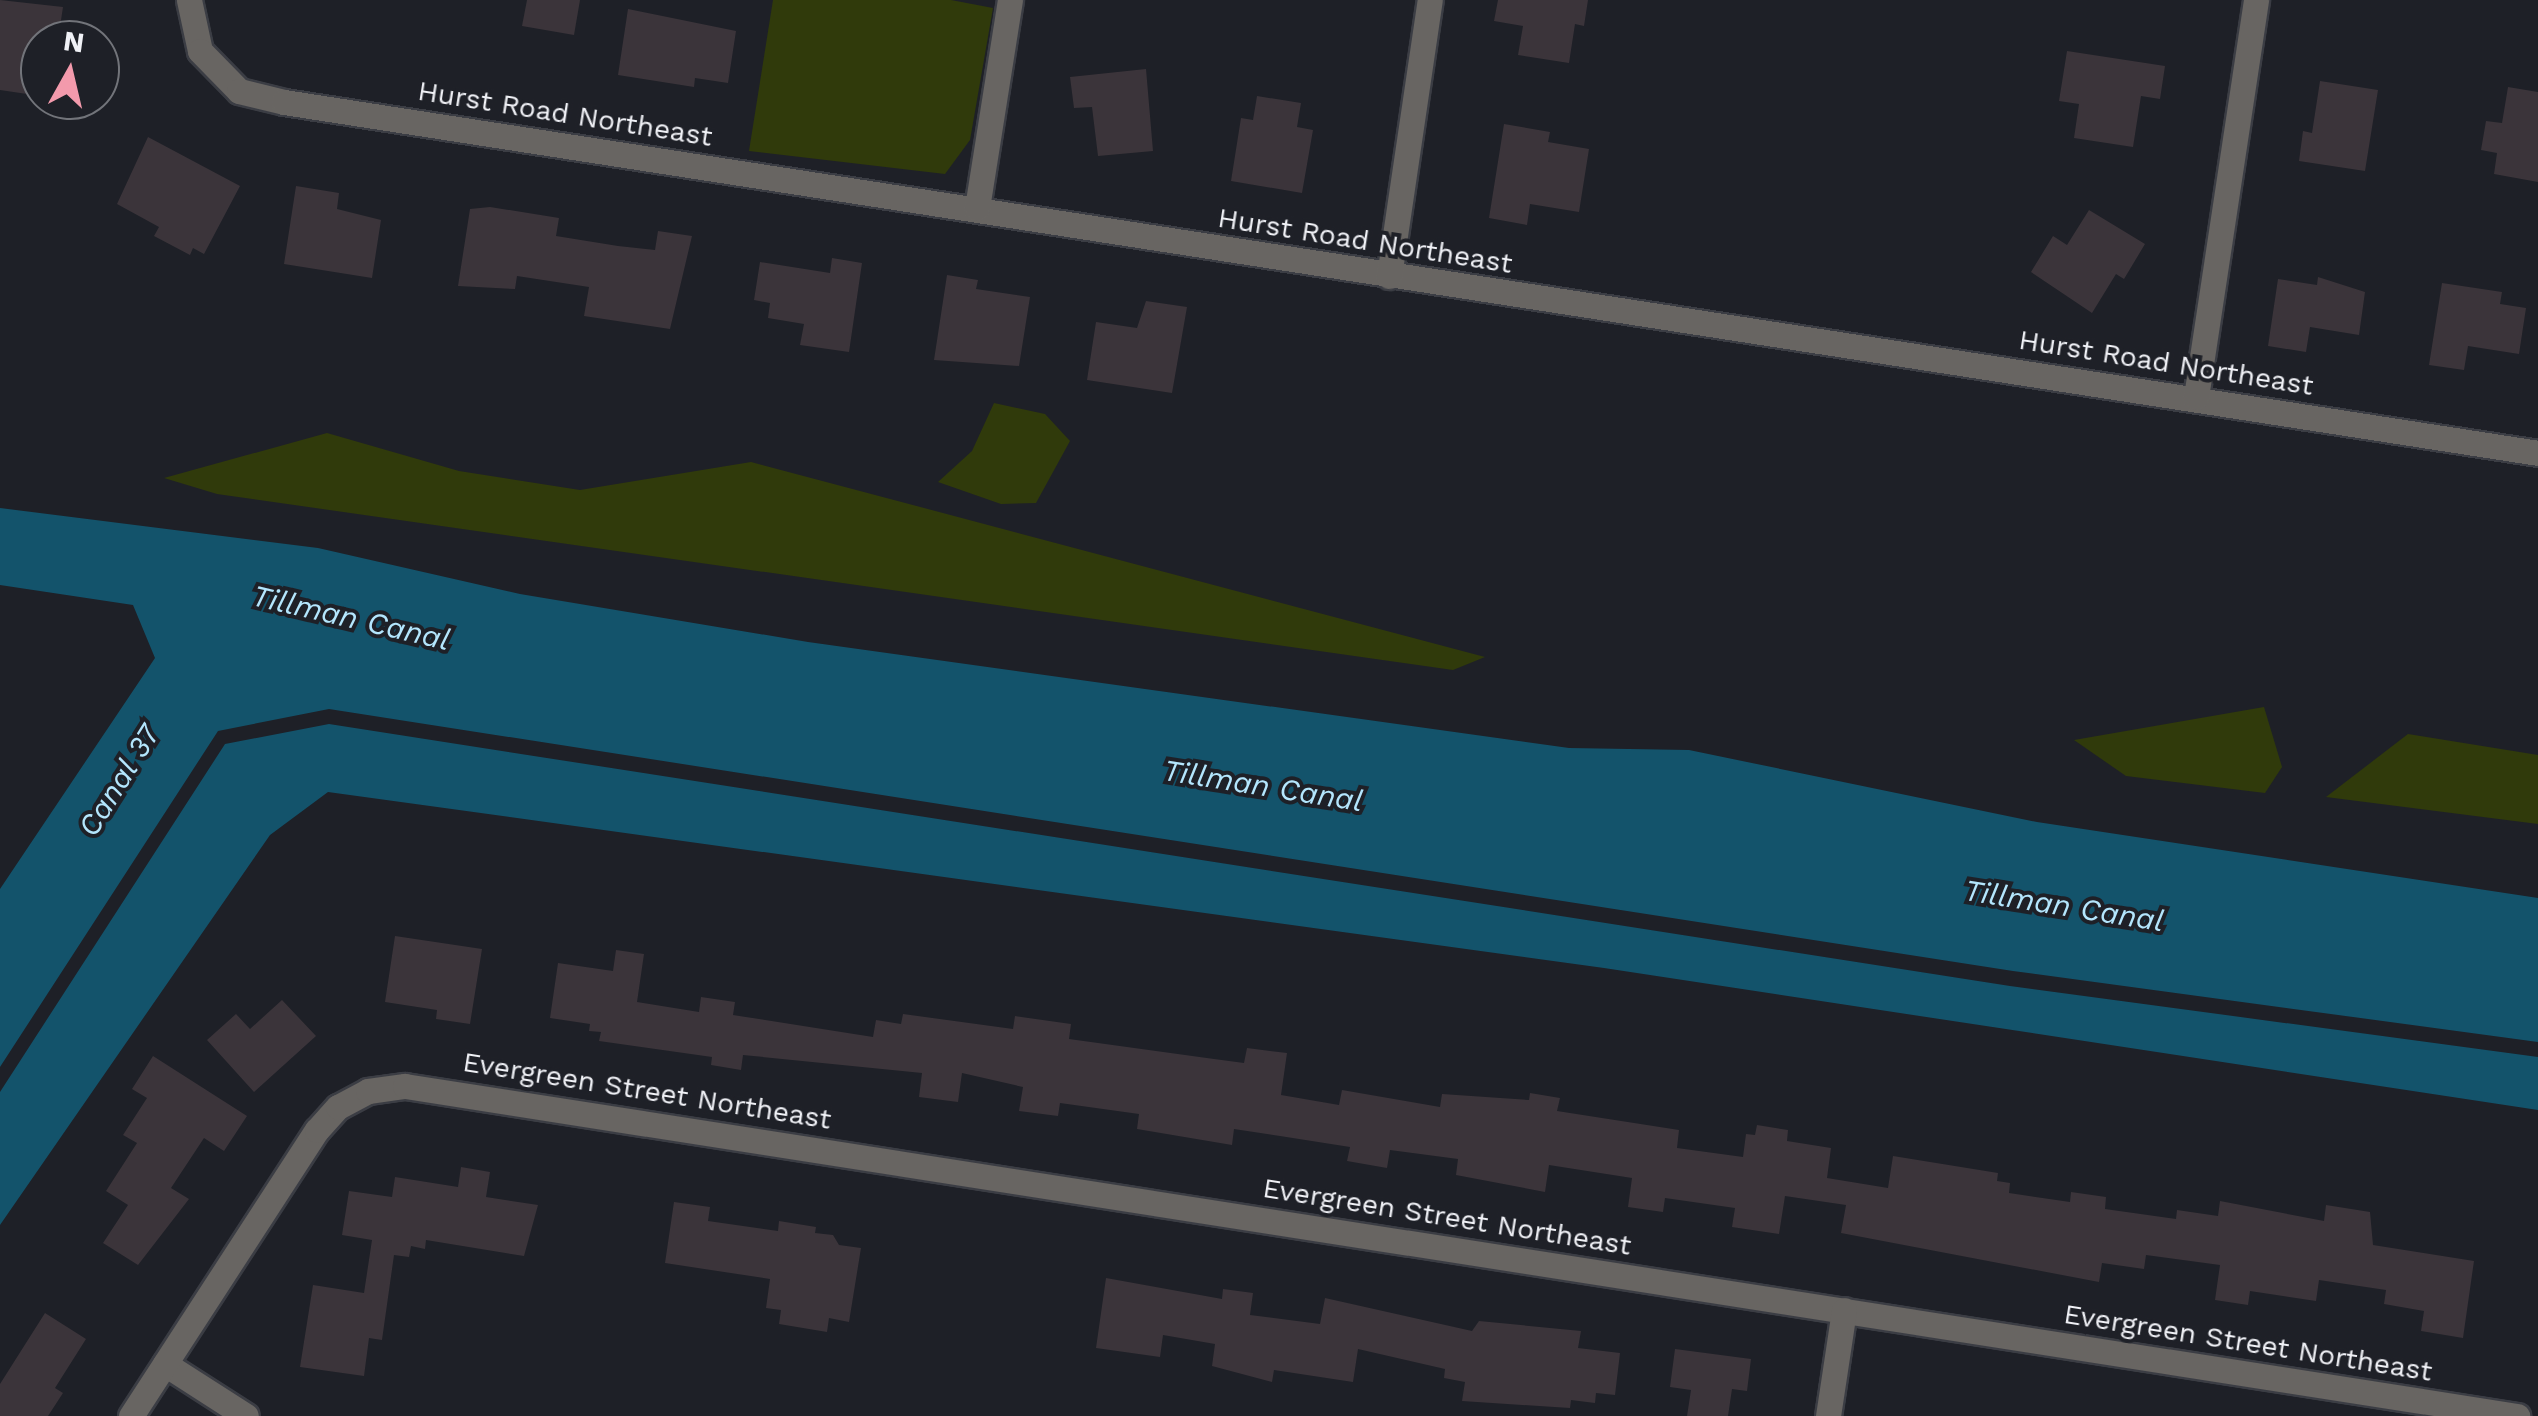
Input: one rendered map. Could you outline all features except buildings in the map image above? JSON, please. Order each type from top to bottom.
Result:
[{"type":"street","name":"Hurst Road Northeast","points":[[189,0],[200,51],[239,91],[284,102],[2538,454]]},
{"type":"street","points":[[977,208],[1010,0]]},
{"type":"street","points":[[1389,276],[1430,0]]},
{"type":"street","points":[[2196,398],[2256,0]]},
{"type":"street","name":"Evergreen Street Northeast","points":[[166,1364],[318,1130],[338,1107],[368,1091],[446,1089],[2517,1416]]},
{"type":"street","points":[[1828,1416],[1844,1310]]},
{"type":"street","points":[[131,1416],[166,1364],[246,1416]]},
{"type":"green space","points":[[773,0],[951,0],[993,8],[970,140],[945,174],[749,151]]},
{"type":"green space","points":[[994,403],[1045,414],[1070,441],[1036,503],[1001,504],[938,482],[972,451]]},
{"type":"green space","points":[[327,433],[459,471],[580,490],[751,462],[1485,657],[1453,670],[217,494],[164,478]]},
{"type":"green space","points":[[2264,707],[2282,767],[2265,793],[2126,776],[2074,740]]},
{"type":"green space","points":[[2408,734],[2538,755],[2538,824],[2326,797]]},
{"type":"water","points":[[0,508],[318,548],[520,594],[808,642],[1569,748],[1689,750],[2037,822],[2538,898],[2538,1042],[2013,971],[329,709],[218,731],[0,1067],[0,889],[155,658],[133,605],[0,585]]},
{"type":"water","points":[[329,724],[2010,986],[2538,1057],[2538,1110],[1604,968],[328,792],[270,835],[0,1225],[0,1092],[225,744]]},
{"type":"water label","name":"Tillman Canal","points":[[351,618]]},
{"type":"water label","name":"Canal 37","points":[[119,781]]},
{"type":"water label","name":"Tillman Canal","points":[[1263,786]]},
{"type":"water label","name":"Tillman Canal","points":[[2064,906]]}]
